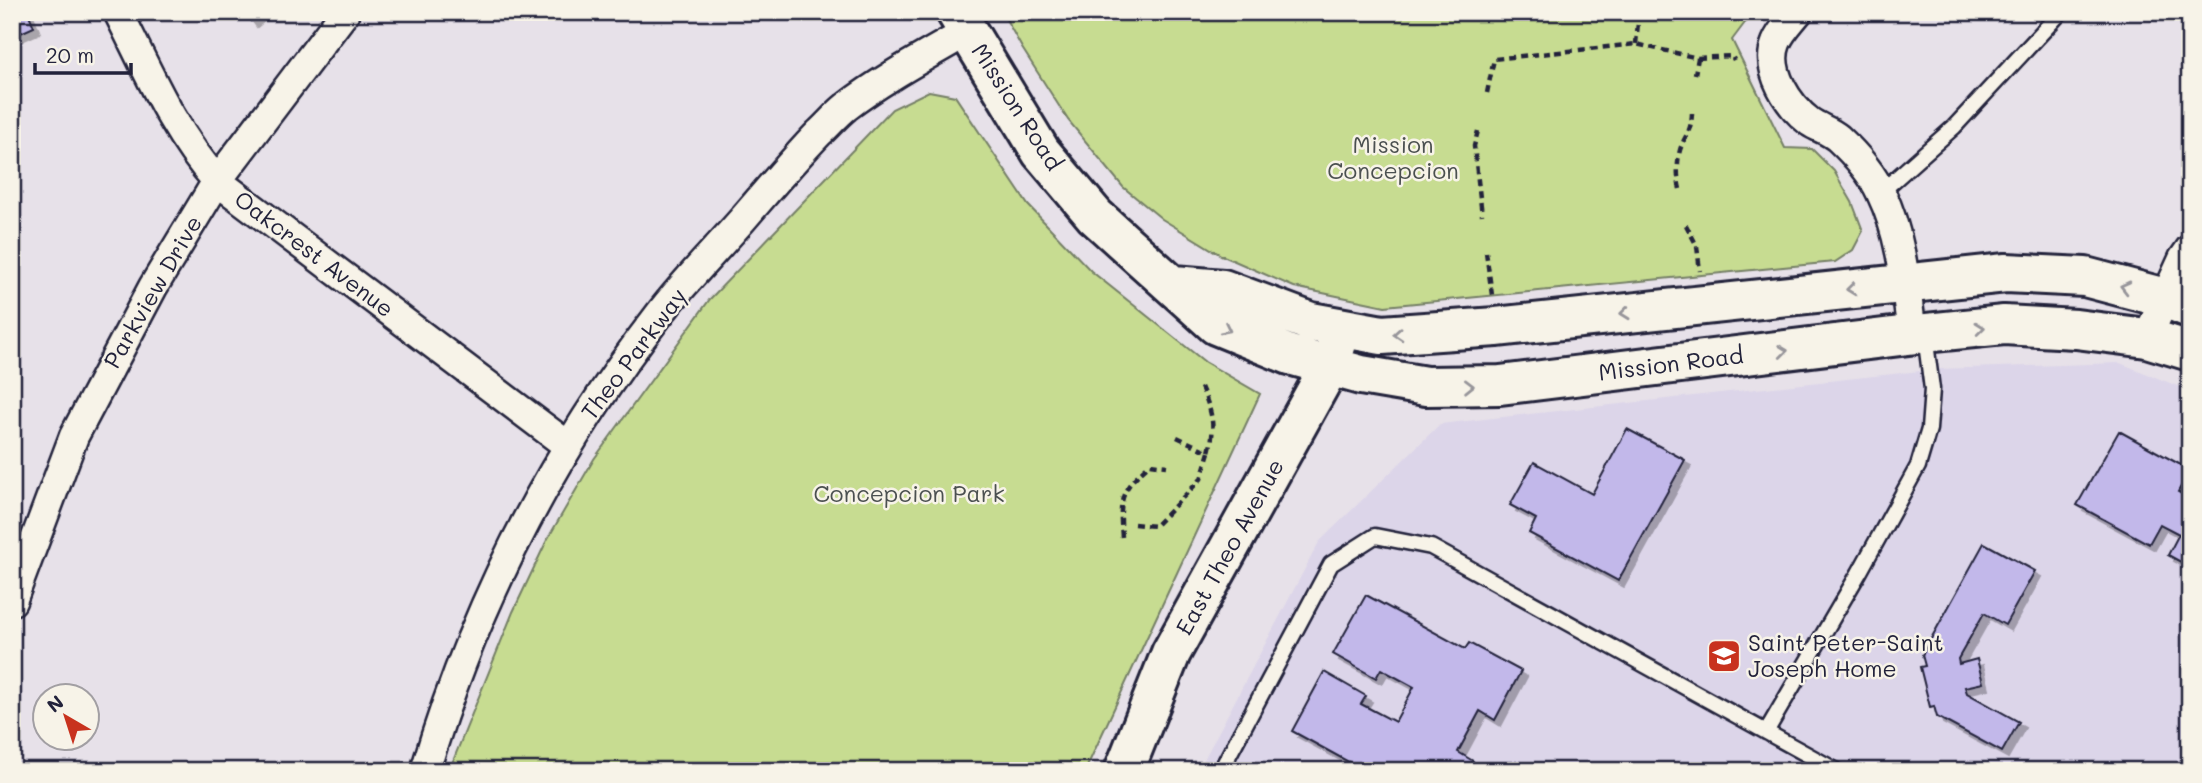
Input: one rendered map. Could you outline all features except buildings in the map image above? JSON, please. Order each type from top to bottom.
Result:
[{"type":"street","name":"Oakcrest Avenue","points":[[118,12],[172,120],[197,159],[217,181],[567,445]]},
{"type":"street","name":"Parkview Drive","points":[[12,601],[74,436],[136,317],[217,181],[345,12]]},
{"type":"street","points":[[1798,12],[1776,43],[1774,66],[1789,103],[1811,122],[1836,137],[1861,164],[1881,192],[1894,229],[1918,334]]},
{"type":"street","name":"Mission Road","points":[[962,22],[1041,152],[1095,216],[1216,325],[1290,355],[1361,375],[1426,386],[1500,385],[2004,325],[2076,329],[2147,338],[2190,351]]},
{"type":"street","name":"Theo Parkway","points":[[425,771],[441,716],[488,597],[567,445],[615,373],[660,314],[843,109],[962,22]]},
{"type":"street","points":[[2147,338],[2177,303],[2183,259],[2190,249]]},
{"type":"street","points":[[1174,285],[1223,289],[1311,322],[1382,335],[1496,327],[2006,273],[2085,277],[2177,303]]},
{"type":"street","name":"East Theo Avenue","points":[[1124,771],[1171,653],[1330,366],[1342,327]]},
{"type":"lane","points":[[1881,192],[1954,127],[2060,12]]},
{"type":"lane","points":[[1766,732],[1918,466],[1929,429],[1932,389],[1918,334]]},
{"type":"lane","points":[[1223,771],[1222,768],[1331,564],[1375,536],[1431,547],[1837,771]]},
{"type":"path","points":[[1636,44],[1639,12]]},
{"type":"path","points":[[1487,93],[1494,59],[1636,44],[1698,58],[1732,56],[1734,60]]},
{"type":"path","points":[[1695,74],[1698,58]]},
{"type":"path","points":[[1680,190],[1680,151],[1691,128],[1692,114]]},
{"type":"path","points":[[1478,131],[1474,146],[1482,215]]},
{"type":"path","points":[[1686,226],[1697,246],[1700,272]]},
{"type":"path","points":[[1486,252],[1492,299]]},
{"type":"path","points":[[1134,524],[1155,526],[1201,479],[1213,435],[1212,414],[1201,387]]},
{"type":"path","points":[[1177,438],[1209,452]]},
{"type":"path","points":[[1122,537],[1119,513],[1123,493],[1150,464],[1167,466]]},
{"type":"shaded area","name":"Saint Peter-Saint Joseph Home","points":[[2120,363],[2190,391],[2190,771],[1198,771],[1319,542],[1440,424],[1938,369]]},
{"type":"green space","name":"Mission Concepcion","points":[[1002,12],[1753,12],[1732,40],[1785,148],[1812,149],[1834,171],[1852,202],[1863,231],[1853,250],[1835,262],[1385,306],[1294,287],[1221,255],[1162,219],[1123,187],[1068,120]]},
{"type":"green space","name":"Concepcion Park","points":[[929,91],[955,96],[1028,205],[1091,271],[1205,362],[1260,394],[1085,771],[449,771],[513,612],[547,540],[594,459],[710,299],[892,109]]},
{"type":"place","name":"Saint Peter-Saint Joseph Home","points":[[1724,656]]}]
